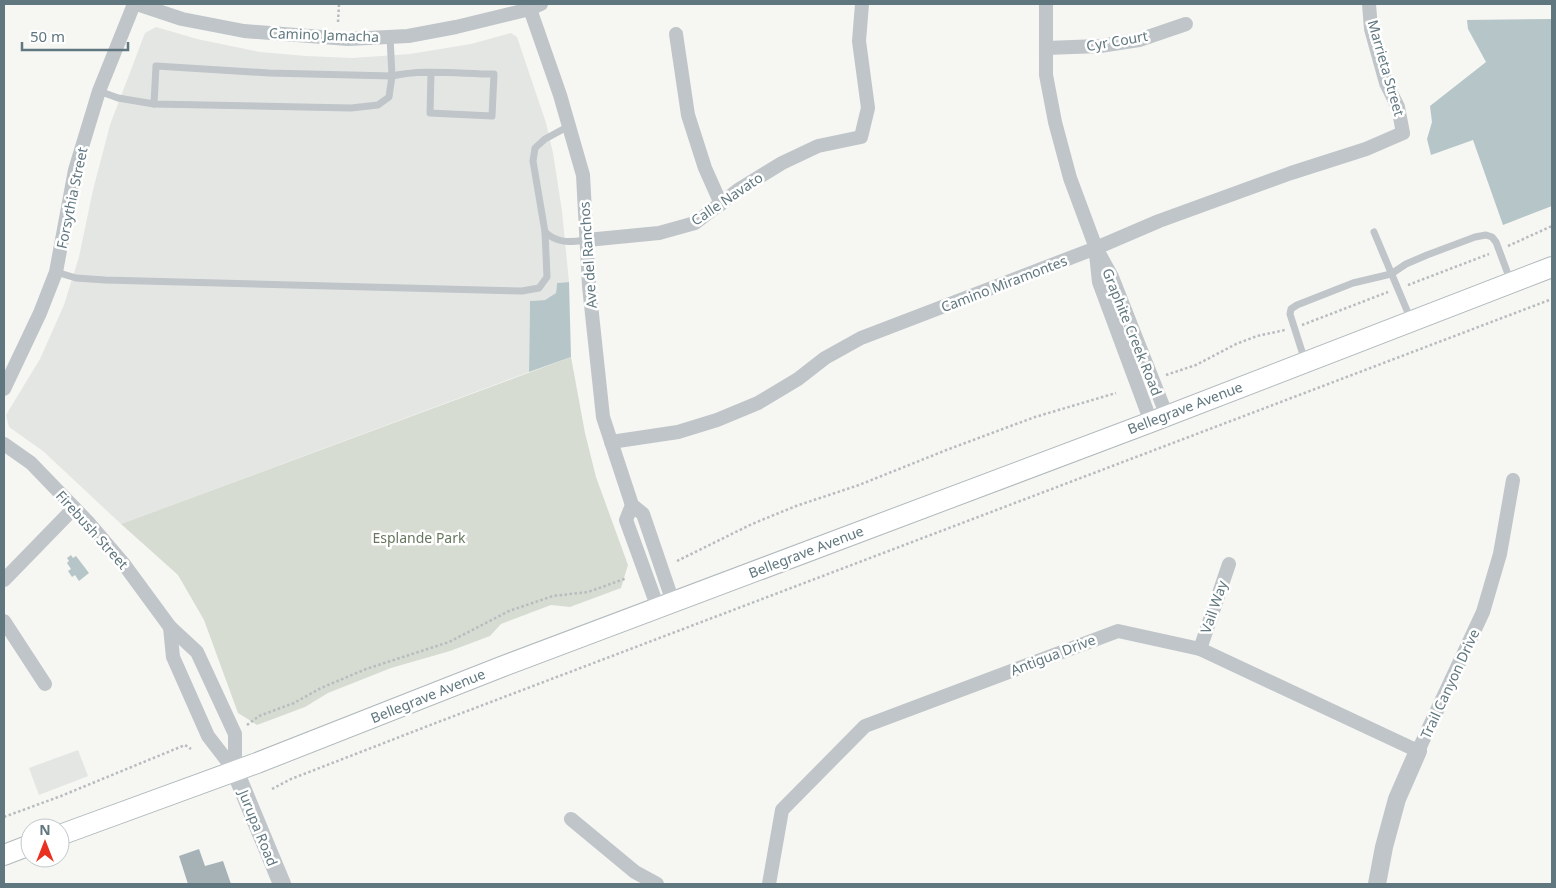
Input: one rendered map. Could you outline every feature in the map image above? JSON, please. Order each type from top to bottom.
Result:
[{"type":"main road","name":"Bellegrave Avenue","points":[[70,831],[235,771],[501,667],[1159,419],[1552,267]]},
{"type":"main road","points":[[4,855],[20,849]]},
{"type":"street","name":"Camino Jamacha","points":[[135,4],[182,19],[244,31],[348,39],[408,36],[456,27],[536,6]]},
{"type":"street","name":"Forsythia Street","points":[[4,389],[40,313],[56,272],[75,170],[99,91],[135,4]]},
{"type":"street","name":"Calle Navato","points":[[587,240],[659,233],[695,223],[738,190],[782,163],[818,146],[861,137],[868,108],[859,41],[862,4]]},
{"type":"street","name":"Graphite Creek Road","points":[[1046,4],[1046,74],[1055,122],[1070,178],[1096,248],[1112,277],[1159,419]]},
{"type":"street","name":"Marrieta Street","points":[[1369,4],[1371,29],[1386,82],[1398,107],[1403,133]]},
{"type":"street","name":"Ave del Ranchos","points":[[536,6],[583,174],[589,286],[603,417],[632,505],[626,520],[666,605]]},
{"type":"street","name":"Cyr Court","points":[[1046,48],[1100,46],[1129,42],[1186,24]]},
{"type":"street","points":[[676,34],[688,115],[705,168],[722,204]]},
{"type":"street","name":"Camino Miramontes","points":[[611,442],[678,432],[717,420],[758,403],[798,379],[825,358],[861,338],[1096,248],[1159,221],[1291,173],[1366,149],[1403,133]]},
{"type":"street","name":"Firebush Street","points":[[4,444],[31,463],[74,508],[123,563],[170,626],[197,652],[234,734],[235,771]]},
{"type":"street","name":"Trail Canyon Drive","points":[[1377,884],[1384,847],[1397,800],[1483,612],[1500,554],[1512,480]]},
{"type":"street","points":[[4,580],[74,508]]},
{"type":"street","name":"Vail Way","points":[[1200,649],[1229,564]]},
{"type":"street","points":[[4,621],[44,684]]},
{"type":"street","points":[[170,626],[173,657],[208,736],[235,771]]},
{"type":"street","name":"Antigua Drive","points":[[769,884],[782,810],[864,726],[1118,631],[1200,649],[1418,751]]},
{"type":"street","name":"Jurupa Road","points":[[235,771],[282,884]]},
{"type":"street","points":[[571,820],[635,872],[657,884]]},
{"type":"lane","points":[[99,91],[118,98],[154,104],[351,108],[378,105],[389,97],[392,76],[390,37]]},
{"type":"lane","points":[[154,104],[156,66],[269,73],[392,76],[405,73],[494,74],[492,116],[430,113],[431,74]]},
{"type":"lane","points":[[56,272],[76,278],[105,280],[522,291],[539,288],[547,277],[545,232],[533,161],[535,148],[545,139],[570,126]]},
{"type":"lane","points":[[545,232],[553,239],[564,242],[587,240]]},
{"type":"lane","points":[[1374,232],[1411,320]]},
{"type":"lane","points":[[1305,361],[1290,314],[1291,309],[1353,283],[1391,274],[1406,264],[1427,255],[1475,237],[1486,235],[1492,237],[1499,250],[1511,283]]},
{"type":"path","points":[[338,22],[339,4]]},
{"type":"path","points":[[1166,375],[1196,365],[1236,344],[1257,336],[1294,328],[1499,250],[1552,226]]},
{"type":"path","points":[[272,789],[291,779],[432,724],[1552,299]]},
{"type":"path","points":[[677,561],[752,524],[796,506],[860,485],[1035,417],[1116,393]]},
{"type":"path","points":[[243,728],[259,716],[294,703],[321,688],[366,669],[449,642],[509,611],[553,596],[588,592],[628,578]]},
{"type":"path","points":[[4,817],[61,796],[185,745],[191,749]]},
{"type":"shaded area","points":[[1552,19],[1552,206],[1503,225],[1473,140],[1431,155],[1427,139],[1432,122],[1430,106],[1486,62],[1468,29],[1467,20]]},
{"type":"shaded area","points":[[156,27],[197,39],[260,52],[352,58],[410,54],[471,44],[511,33],[517,37],[546,123],[553,153],[562,211],[569,282],[557,283],[556,293],[545,300],[530,301],[529,372],[121,524],[43,451],[9,427],[6,415],[40,359],[64,305],[79,257],[93,190],[110,125],[145,33]]},
{"type":"shaded area","points":[[569,282],[571,357],[529,372],[530,301],[545,300],[556,293],[557,283]]},
{"type":"shaded area","points":[[71,555],[73,558],[76,556],[89,573],[79,581],[75,575],[72,577],[68,571],[71,569],[67,563],[69,561],[67,558]]},
{"type":"shaded area","points":[[78,750],[88,776],[39,795],[29,768]]},
{"type":"green space","name":"Esplande Park","points":[[571,357],[585,433],[596,477],[628,565],[621,588],[570,607],[551,605],[501,624],[490,636],[450,651],[391,668],[328,693],[305,707],[257,725],[238,713],[204,620],[178,575],[121,524]]},
{"type":"building","points":[[199,849],[205,866],[223,861],[231,884],[188,884],[179,856]]}]
